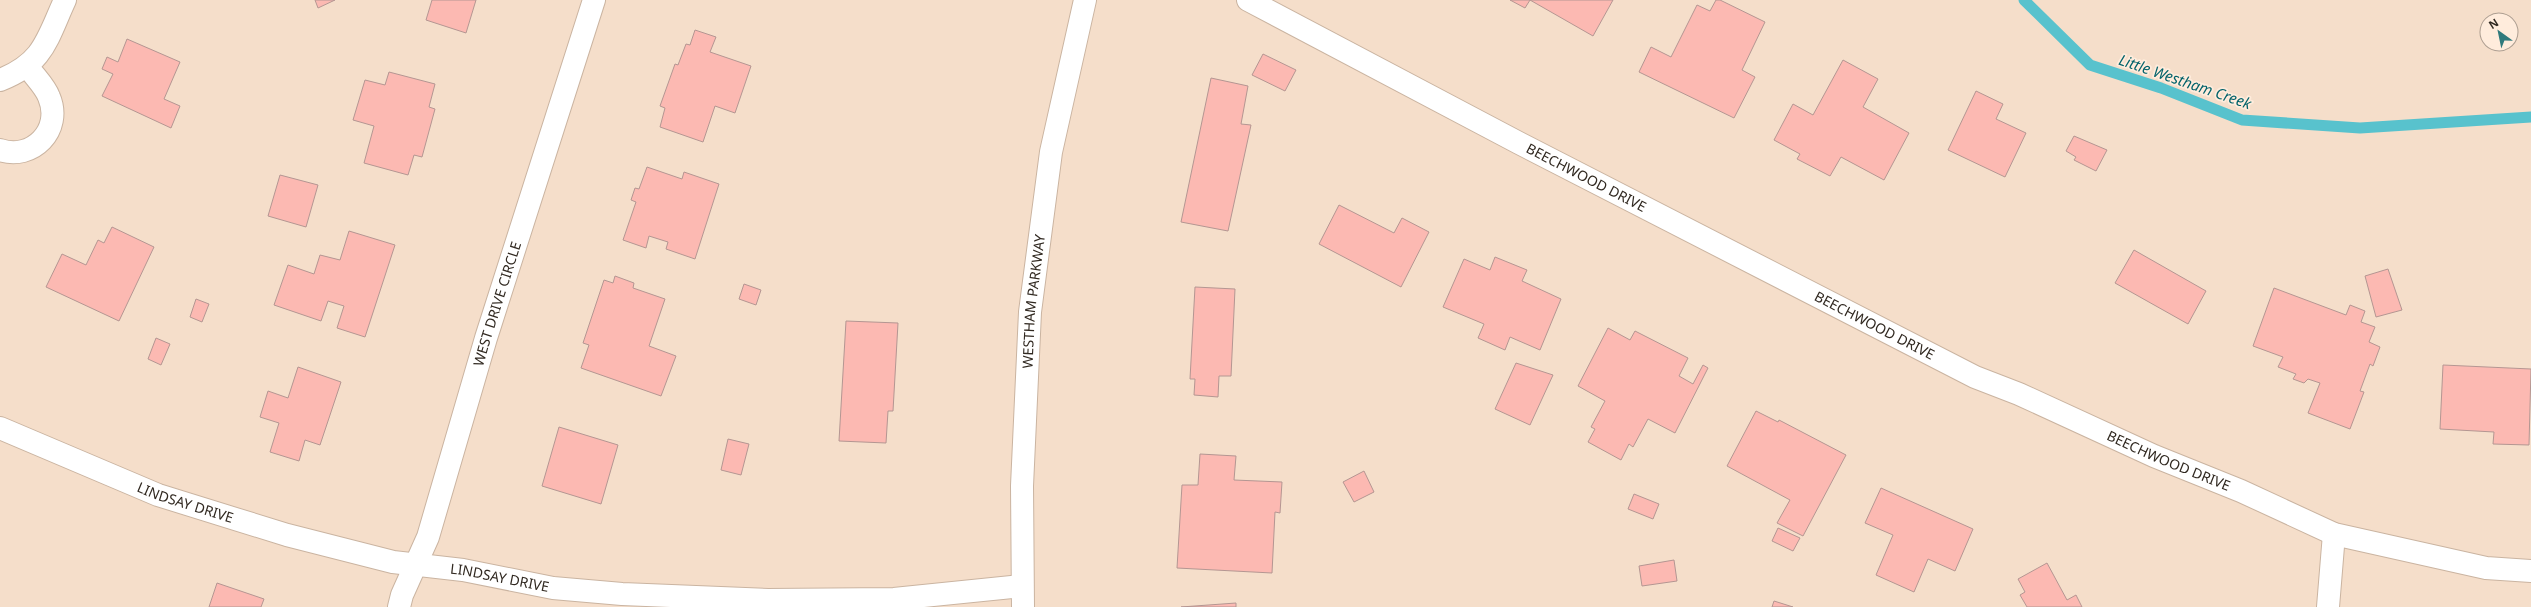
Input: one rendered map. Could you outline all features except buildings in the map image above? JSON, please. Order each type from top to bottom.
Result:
[{"type":"street","points":[[0,80],[28,67],[42,51],[65,0]]},
{"type":"street","name":"WEST DRIVE CIRCLE","points":[[399,607],[415,564],[428,537],[486,338],[594,0]]},
{"type":"street","name":"WESTHAM PARKWAY","points":[[1022,597],[1022,486],[1030,312],[1051,152],[1085,0]]},
{"type":"street","name":"BEECHWOOD DRIVE","points":[[1248,0],[1975,377],[2019,394],[2154,456],[2241,491],[2334,534],[2486,568],[2531,571]]},
{"type":"street","points":[[0,150],[20,153],[34,148],[44,140],[53,118],[49,97],[28,67]]},
{"type":"street","name":"LINDSAY DRIVE","points":[[0,428],[158,495],[287,535],[392,562],[463,570],[553,588],[622,594],[768,600],[1022,597]]},
{"type":"street","points":[[2328,607],[2334,534]]},
{"type":"waterway","name":"Little Westham Creek","points":[[2024,0],[2090,65],[2161,88],[2242,120],[2360,128],[2531,117]]}]
